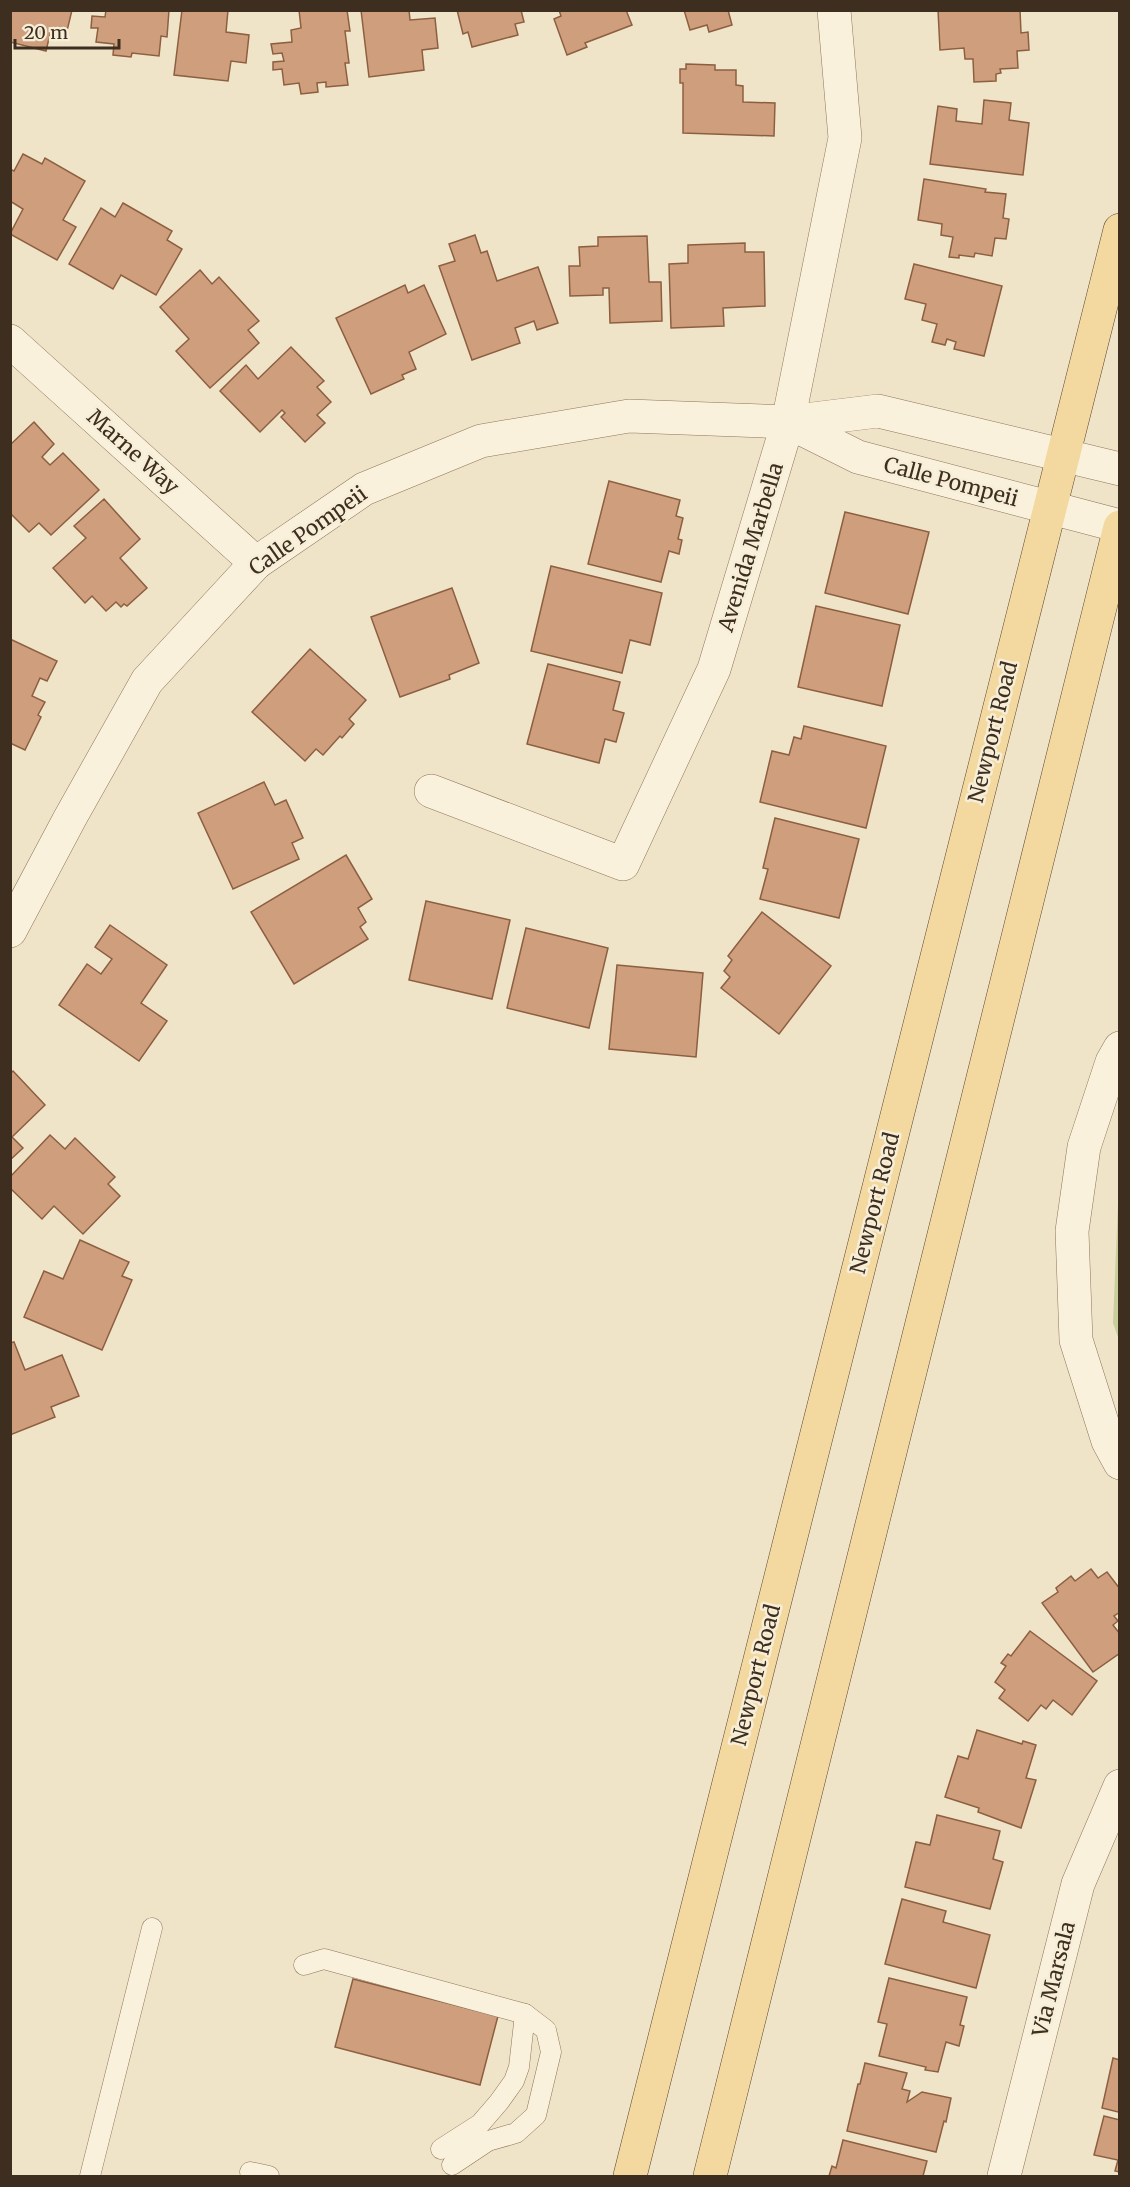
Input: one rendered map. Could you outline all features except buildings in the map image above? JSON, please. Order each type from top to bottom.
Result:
[{"type":"main road","name":"Newport Road","points":[[630,2176],[1119,230]]},
{"type":"main road","points":[[710,2176],[1119,527]]},
{"type":"street","name":"Avenida Marbella","points":[[431,791],[623,864],[714,669],[788,422],[845,138],[834,10]]},
{"type":"street","name":"Marne Way","points":[[10,341],[256,563]]},
{"type":"street","name":"Calle Pompeii","points":[[10,931],[147,681],[256,563],[364,489],[481,441],[629,416],[788,422],[878,411],[1119,469]]},
{"type":"street","name":"Calle Pompeii","points":[[788,422],[858,457],[1119,527]]},
{"type":"street","points":[[1119,1048],[1112,1062],[1084,1147],[1072,1231],[1076,1340],[1108,1441],[1119,1463]]},
{"type":"street","name":"Via Marsala","points":[[1004,2176],[1078,1884],[1119,1786]]},
{"type":"lane","points":[[90,2176],[152,1928]]},
{"type":"lane","points":[[304,1965],[324,1959],[525,2014],[546,2030],[551,2052],[536,2115],[516,2133],[446,2157],[480,2124],[514,2081],[519,2067],[525,2014]]},
{"type":"green space","points":[[1119,1180],[1119,1340],[1113,1323]]}]
